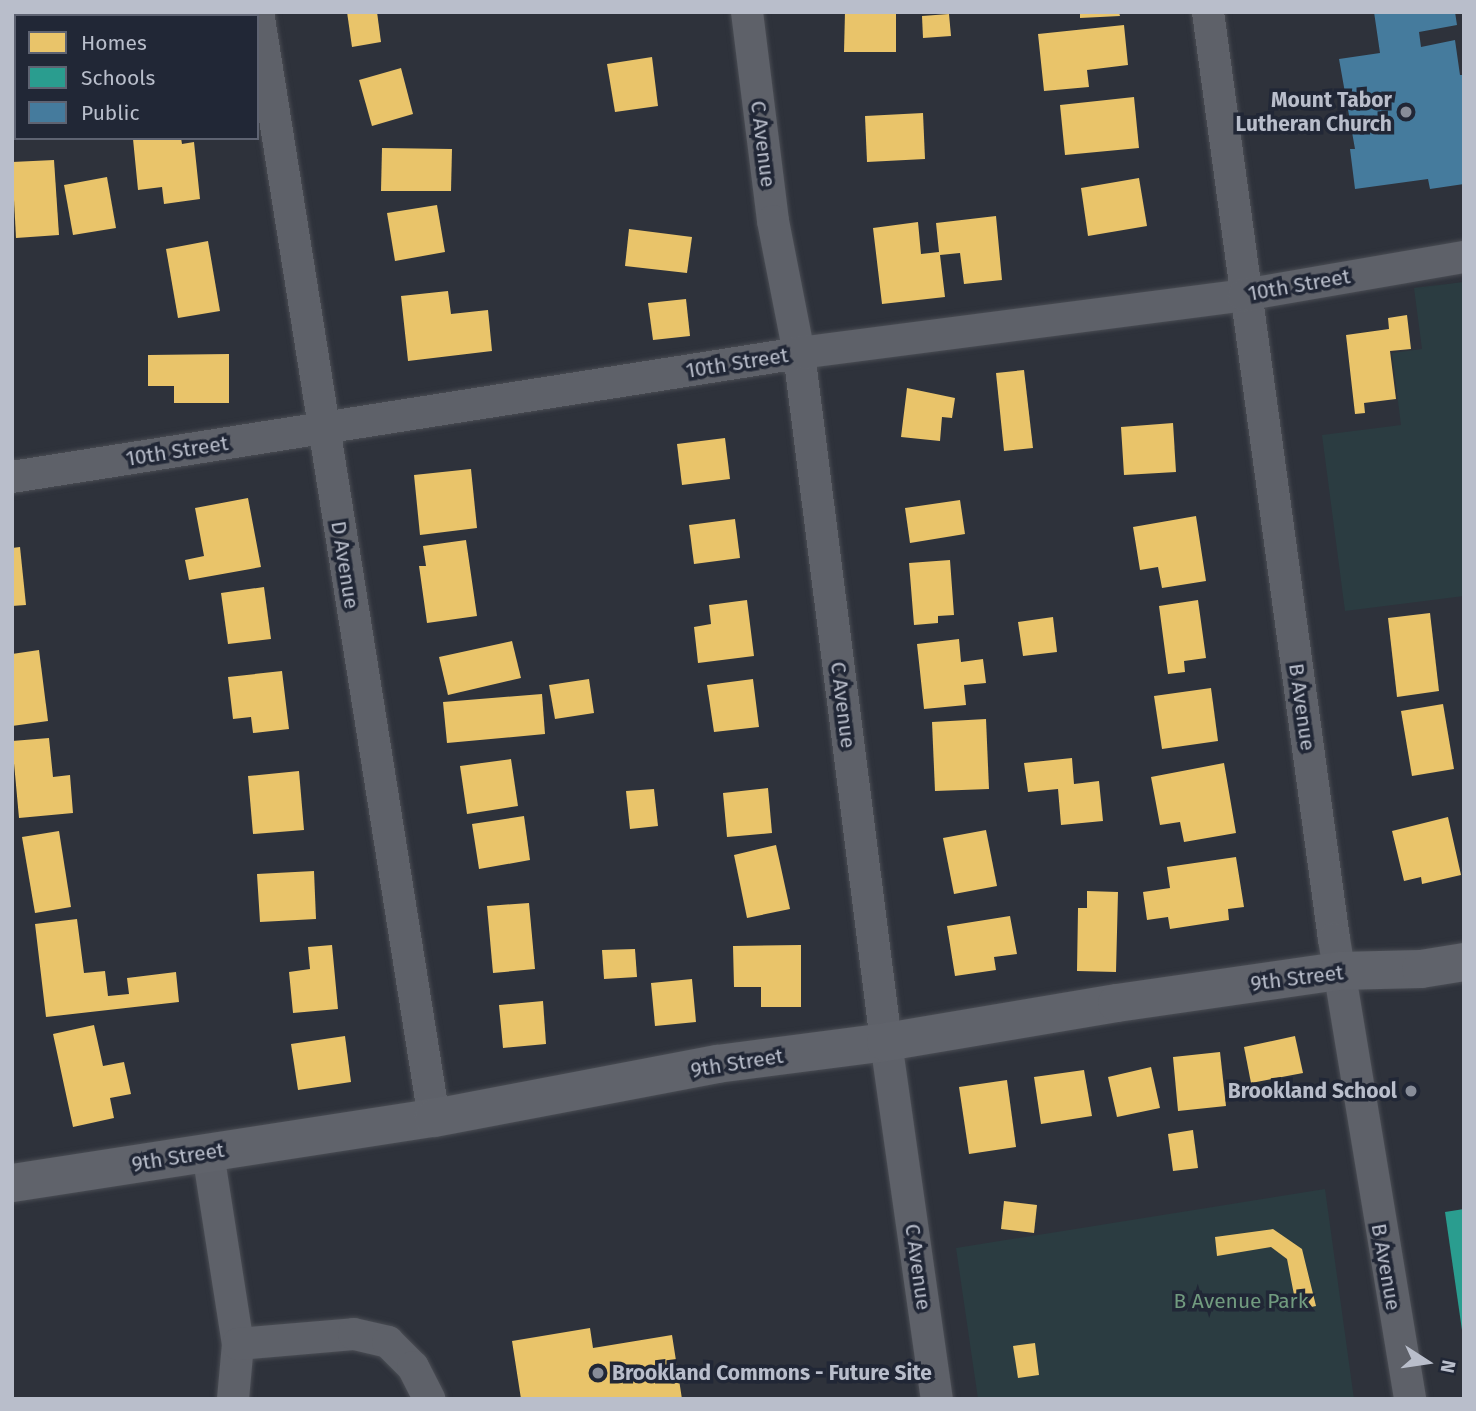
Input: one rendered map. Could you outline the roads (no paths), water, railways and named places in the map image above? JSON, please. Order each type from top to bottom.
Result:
[{"type":"main road","name":"9th Street","points":[[12,1183],[435,1118],[717,1064],[886,1042],[1339,971],[1464,962]]},
{"type":"street","name":"C Avenue","points":[[747,12],[773,221],[799,353],[886,1042],[937,1399]]},
{"type":"street","name":"B Avenue","points":[[1208,12],[1244,295],[1339,971],[1410,1399]]},
{"type":"street","name":"D Avenue","points":[[259,18],[322,427],[435,1118]]},
{"type":"street","name":"10th Street","points":[[12,477],[799,353],[1244,295],[1464,257]]},
{"type":"street","points":[[208,1153],[238,1344],[233,1399]]},
{"type":"street","points":[[238,1344],[354,1334],[388,1342],[413,1367],[429,1399]]},
{"type":"place","name":"Mount Tabor Lutheran Church","points":[[1406,112]]},
{"type":"place","name":"Brookland School","points":[[1411,1091]]},
{"type":"place","name":"Brookland Commons - Future Site","points":[[598,1373]]},
{"type":"park label","name":"B Avenue Park","points":[[1241,1301]]}]
